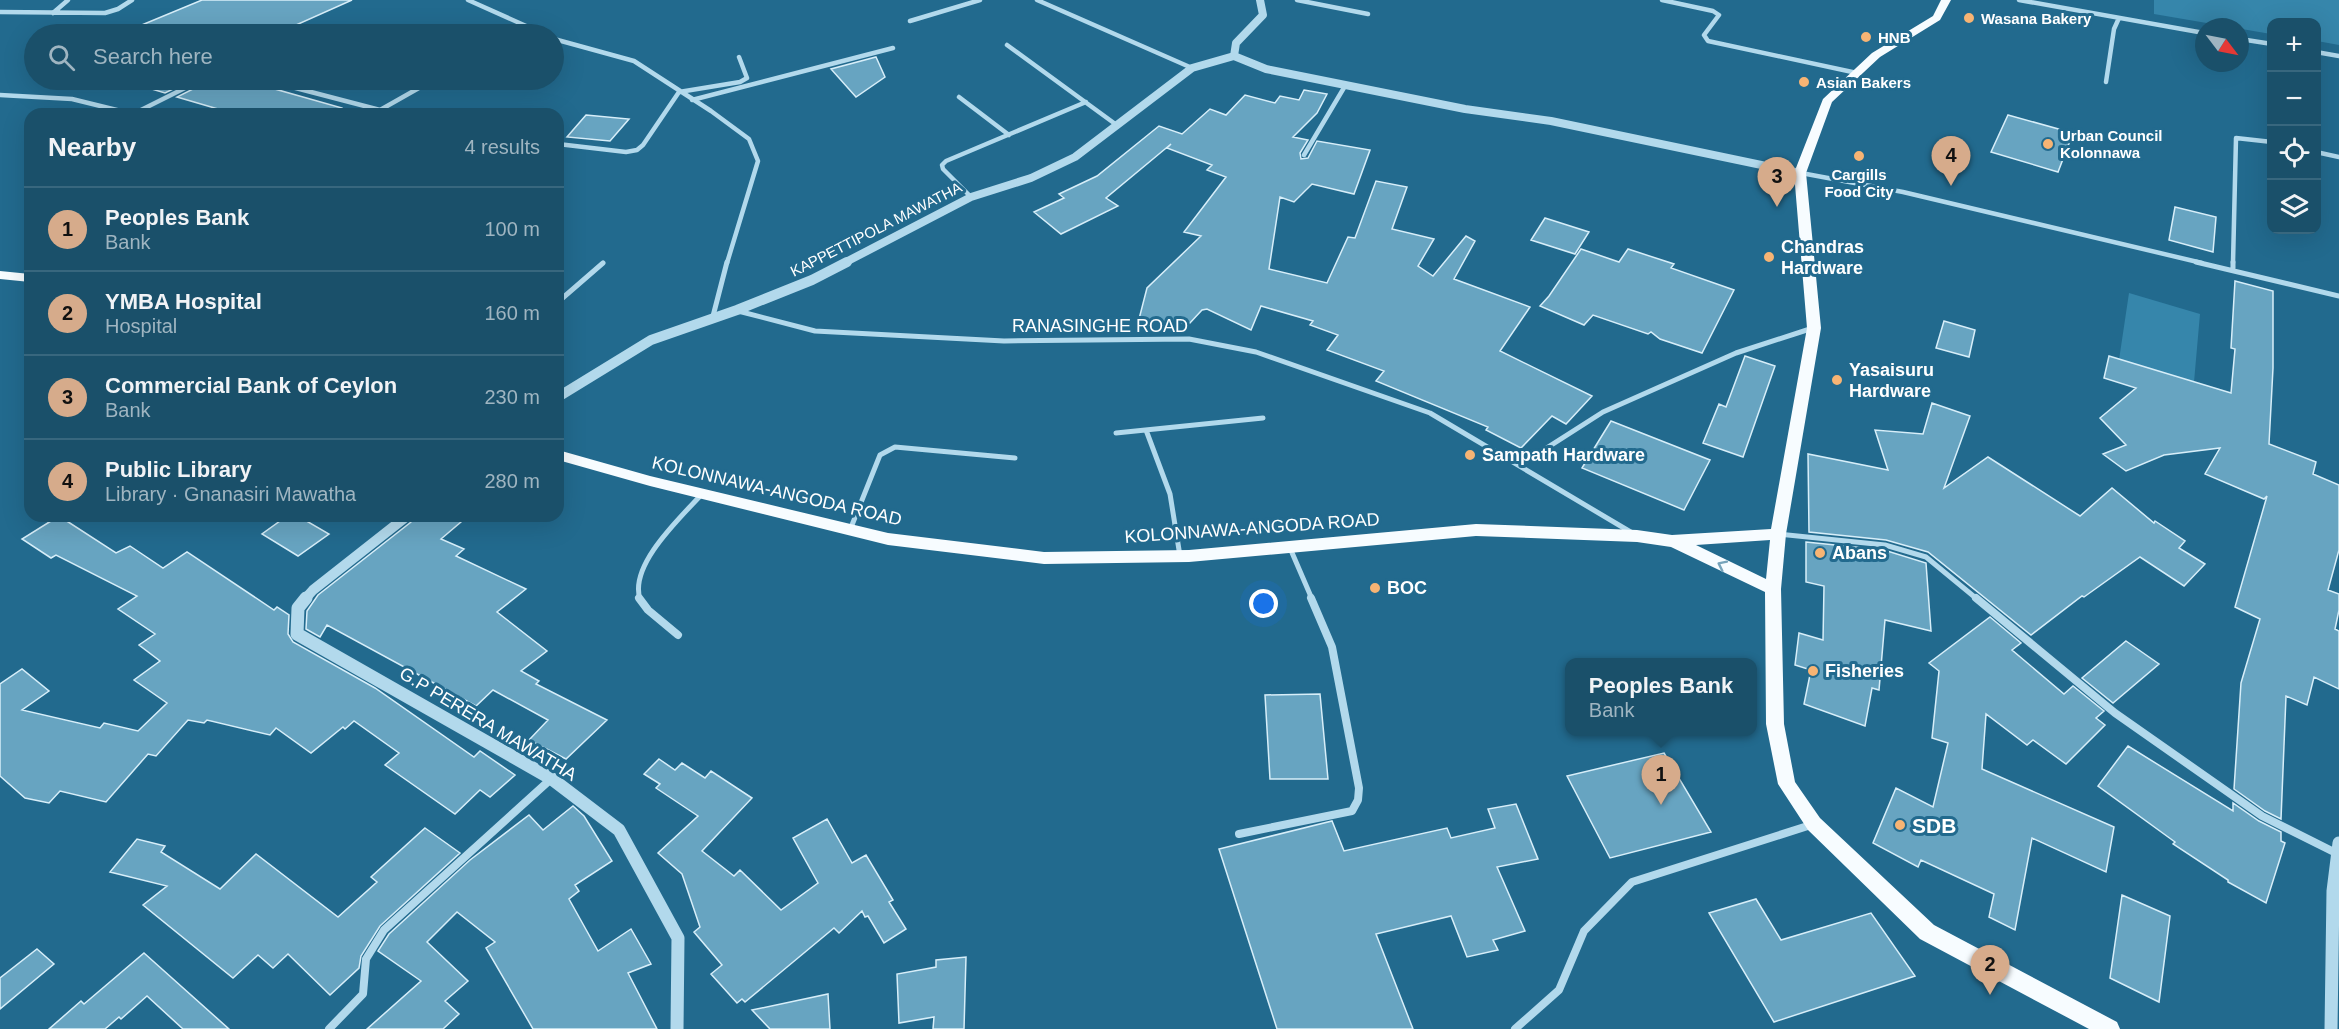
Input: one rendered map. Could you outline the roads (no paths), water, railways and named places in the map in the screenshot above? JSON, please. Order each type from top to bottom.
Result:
[{"type":"main road","points":[[1946,0],[1937,18],[1876,56],[1827,101],[1800,173],[1814,328],[1778,534],[1773,589],[1777,734],[1787,784],[1814,824],[1927,932],[2110,1029]]},
{"type":"main road","points":[[0,275],[24,277]]},
{"type":"main road","name":"KOLONNAWA-ANGODA ROAD","points":[[564,457],[702,494],[888,539],[1044,558],[1180,556],[1476,530],[1637,536],[1672,541],[1778,534]]},
{"type":"main road","name":"KOLONNAWA-ANGODA ROAD","points":[[1672,541],[1773,589]]},
{"type":"street","points":[[53,13],[68,0]]},
{"type":"street","points":[[0,12],[105,13],[132,0]]},
{"type":"street","points":[[468,0],[519,24]]},
{"type":"street","points":[[910,21],[980,0]]},
{"type":"street","points":[[1037,0],[1192,68]]},
{"type":"street","points":[[1260,0],[1263,15],[1236,43],[1234,56],[1266,69],[1465,109],[1551,121],[1903,192],[2339,296]]},
{"type":"street","points":[[1297,0],[1368,14]]},
{"type":"street","points":[[1662,0],[1713,11],[1719,15],[1704,35],[1708,41],[1857,73]]},
{"type":"street","points":[[2019,0],[2195,31]]},
{"type":"street","points":[[2106,82],[2114,29],[2119,18]]},
{"type":"street","points":[[2249,40],[2267,43]]},
{"type":"street","points":[[564,42],[634,61],[711,111],[749,139],[758,161],[717,292],[712,320]]},
{"type":"street","points":[[1007,45],[1118,126]]},
{"type":"street","points":[[692,100],[892,48]]},
{"type":"street","points":[[2321,53],[2339,56]]},
{"type":"street","name":"KAPPETTIPOLA MAWATHA","points":[[564,393],[651,340],[712,320],[812,280],[971,197],[1032,178],[1076,157],[1192,68],[1234,56]]},
{"type":"street","points":[[564,145],[626,152],[637,150],[643,145],[680,92],[740,82],[747,78],[739,57]]},
{"type":"street","points":[[1304,155],[1345,86]]},
{"type":"street","points":[[144,108],[178,90]]},
{"type":"street","points":[[303,90],[372,108]]},
{"type":"street","points":[[384,108],[415,90]]},
{"type":"street","points":[[0,95],[72,99],[109,108]]},
{"type":"street","points":[[959,96],[1009,135]]},
{"type":"street","points":[[971,197],[942,165],[946,161],[1086,102]]},
{"type":"street","points":[[2233,269],[2236,138],[2267,142]]},
{"type":"street","points":[[2321,153],[2339,157]]},
{"type":"street","points":[[564,297],[603,263]]},
{"type":"street","name":"RANASINGHE ROAD","points":[[737,310],[778,323],[815,331],[1004,341],[1189,339],[1256,352],[1430,413],[1637,536]]},
{"type":"street","points":[[1520,465],[1604,412],[1736,352],[1814,328]]},
{"type":"street","points":[[1116,433],[1263,418]]},
{"type":"street","points":[[1146,430],[1170,494],[1180,556]]},
{"type":"street","points":[[850,530],[880,455],[895,447],[1015,458]]},
{"type":"street","points":[[678,635],[638,600],[636,583],[648,557],[702,494]]},
{"type":"street","name":"G.P PERERA MAWATHA","points":[[399,522],[313,590],[298,608],[297,634],[552,779],[619,830],[678,938],[677,1029]]},
{"type":"street","points":[[1778,534],[1884,544],[1926,557],[2115,713],[2262,816],[2337,848],[2333,891],[2331,1029]]},
{"type":"street","points":[[1239,834],[1353,811],[1358,800],[1359,788],[1332,647],[1290,548]]},
{"type":"street","points":[[328,1029],[363,994],[366,959],[384,930],[552,779]]},
{"type":"street","points":[[1515,1029],[1559,990],[1584,931],[1632,882],[1814,824]]},
{"type":"place","name":"Wasana Bakery","points":[[1969,18]]},
{"type":"place","name":"HNB","points":[[1866,37]]},
{"type":"place","name":"Asian Bakers","points":[[1804,82]]},
{"type":"place","name":"Urban Council Kolonnawa","points":[[2048,144]]},
{"type":"place","name":"Cargills Food City","points":[[1859,156]]},
{"type":"place","name":"Public Library","points":[[1951,186]]},
{"type":"place","name":"Commercial Bank of Ceylon","points":[[1777,207]]},
{"type":"place","name":"Chandras Hardware","points":[[1769,257]]},
{"type":"place","name":"Yasaisuru Hardware","points":[[1837,380]]},
{"type":"place","name":"Sampath Hardware","points":[[1470,455]]},
{"type":"place","name":"Abans","points":[[1820,553]]},
{"type":"place","name":"BOC","points":[[1375,588]]},
{"type":"place","name":"Fisheries","points":[[1813,671]]},
{"type":"place","name":"Peoples Bank","points":[[1661,805]]},
{"type":"place","name":"SDB","points":[[1900,825]]},
{"type":"place","name":"YMBA Hospital","points":[[1990,995]]}]
